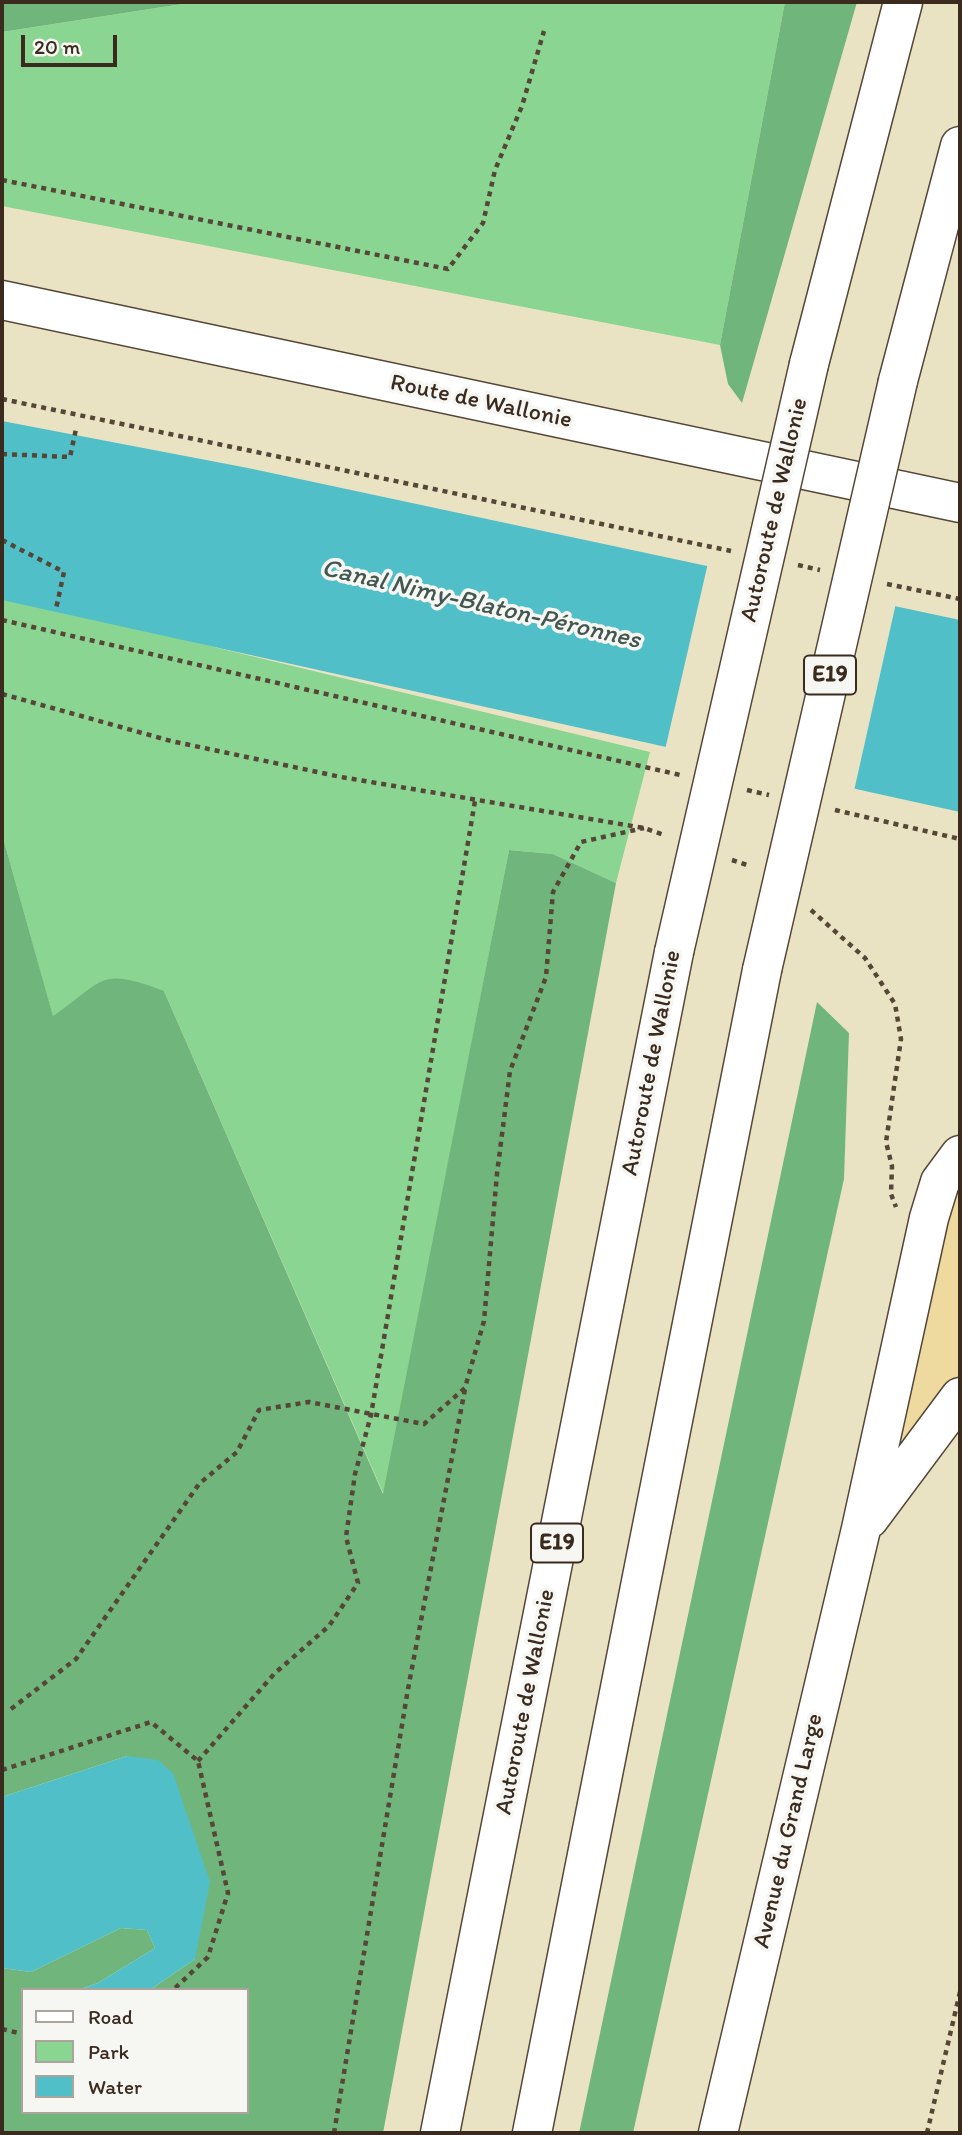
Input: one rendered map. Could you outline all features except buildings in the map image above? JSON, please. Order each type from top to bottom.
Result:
[{"type":"main road","name":"Autoroute de Wallonie","points":[[440,2133],[674,952],[809,364],[903,2]]},
{"type":"main road","name":"E19","points":[[532,2133],[762,970],[898,381],[960,146]]},
{"type":"main road","name":"Route de Wallonie","points":[[2,300],[960,503]]},
{"type":"main road","name":"Avenue du Grand Large","points":[[718,2133],[861,1529],[920,1260],[940,1182],[960,1155]]},
{"type":"main road","name":"Avenue du Grand Large","points":[[861,1529],[960,1397]]},
{"type":"path","points":[[2,180],[448,270],[483,223],[495,170],[523,106],[544,30]]},
{"type":"path","points":[[2,399],[741,553]]},
{"type":"path","points":[[2,454],[70,457],[76,429]]},
{"type":"path","points":[[2,540],[64,572],[56,609]]},
{"type":"path","points":[[796,565],[823,570]]},
{"type":"path","points":[[878,582],[960,599]]},
{"type":"path","points":[[2,620],[682,775]]},
{"type":"path","points":[[2,694],[172,741],[475,801],[644,828],[668,837]]},
{"type":"path","points":[[737,788],[778,797]]},
{"type":"path","points":[[198,1761],[274,1674],[328,1626],[358,1583],[346,1537],[355,1474],[371,1415],[475,801]]},
{"type":"path","points":[[832,809],[960,839]]},
{"type":"path","points":[[334,2133],[408,1689],[465,1388],[484,1321],[510,1071],[546,976],[553,892],[582,842],[644,828]]},
{"type":"path","points":[[728,859],[752,867]]},
{"type":"path","points":[[808,908],[865,958],[895,1004],[901,1039],[886,1142],[892,1166],[891,1195],[920,1260]]},
{"type":"path","points":[[10,1709],[76,1659],[199,1485],[237,1452],[259,1410],[309,1402],[424,1424],[465,1388]]},
{"type":"path","points":[[2,1770],[151,1722],[198,1761],[228,1893],[208,1957],[175,1988]]},
{"type":"path","points":[[927,2133],[960,1992]]},
{"type":"path","points":[[2,2029],[21,2034]]},
{"type":"green space","points":[[2,2],[195,2],[2,32]]},
{"type":"green space","points":[[195,2],[785,2],[720,345],[2,206],[2,32]]},
{"type":"green space","points":[[785,2],[857,2],[742,403],[728,384],[720,345]]},
{"type":"green space","points":[[2,599],[56,609],[650,752],[616,883],[553,854],[509,850],[384,1495],[164,991],[53,1017],[2,834]]},
{"type":"green space","points":[[2,834],[53,1016],[103,981],[126,979],[164,991],[383,1494],[509,850],[553,854],[616,883],[383,2133],[2,2133],[2,1968],[31,1972],[121,1928],[147,1930],[155,1948],[98,1983],[84,1988],[21,1988],[21,2114],[248,2114],[248,1988],[153,1988],[195,1959],[127,1756],[2,1797]]},
{"type":"green space","points":[[817,1002],[849,1033],[844,1179],[633,2133],[579,2133]]},
{"type":"sand","points":[[960,1155],[960,1397],[861,1529]]},
{"type":"water","name":"Canal Nimy-Blaton-Péronnes","points":[[2,421],[248,468],[960,620],[960,812],[2,600]]},
{"type":"water","points":[[127,1756],[158,1760],[173,1773],[210,1882],[195,1959],[153,1988],[84,1988],[98,1983],[155,1948],[147,1930],[121,1928],[31,1972],[2,1968],[2,1797]]},
{"type":"pier","points":[[708,563],[896,603],[854,791],[665,750]]}]
